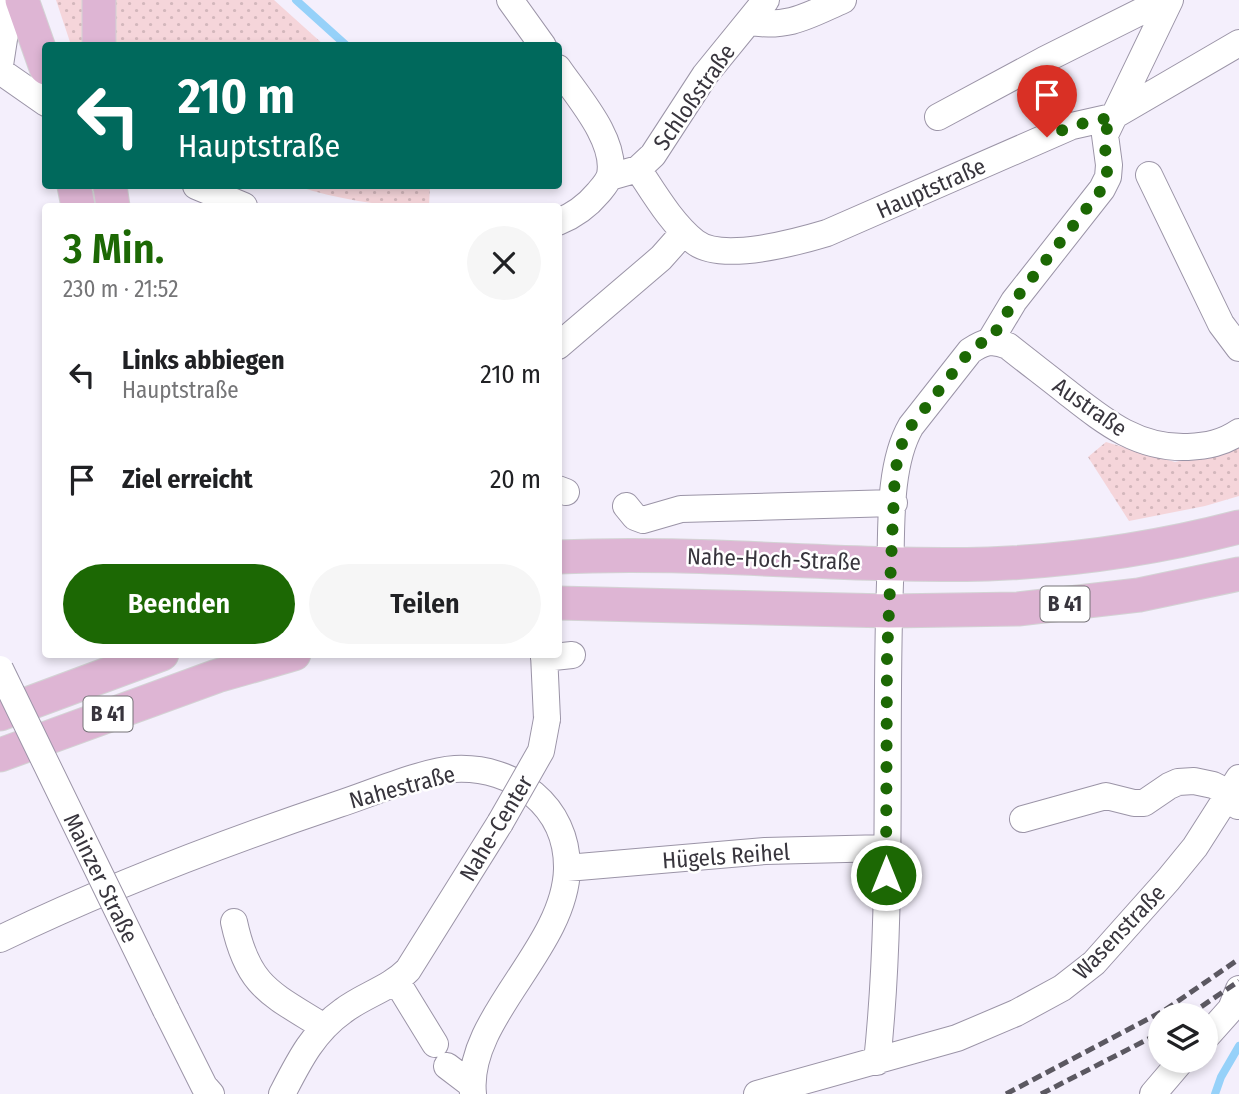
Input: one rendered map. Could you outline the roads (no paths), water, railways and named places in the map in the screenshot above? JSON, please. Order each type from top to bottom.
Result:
[{"type":"main road","points":[[22,0],[42,57]]},
{"type":"main road","points":[[99,0],[99,42]]},
{"type":"main road","name":"Nahe-Hoch-Straße","points":[[562,557],[642,555],[988,564],[1054,559],[1162,543],[1239,527]]},
{"type":"main road","name":"B 41","points":[[562,603],[889,611],[1018,609],[1139,595],[1239,574]]},
{"type":"main road","points":[[70,688],[87,658]]},
{"type":"main road","name":"B 41","points":[[0,714],[151,658]]},
{"type":"main road","name":"B 41","points":[[0,755],[212,662],[253,658]]},
{"type":"street","points":[[0,65],[10,0]]},
{"type":"street","points":[[510,0],[540,42]]},
{"type":"street","name":"Schloßstraße","points":[[610,177],[625,175],[638,169],[653,155],[705,75],[766,0]]},
{"type":"street","points":[[749,22],[790,23],[843,0]]},
{"type":"street","points":[[938,117],[1164,0]]},
{"type":"street","points":[[877,1062],[884,990],[889,611],[899,453],[911,426],[970,351],[981,343],[990,341],[1014,301],[1102,189],[1108,177],[1109,165],[1105,135],[1170,0]]},
{"type":"street","name":"Hauptstraße","points":[[638,169],[684,232],[697,244],[726,250],[790,244],[827,233],[1072,126],[1112,117],[1239,43]]},
{"type":"street","points":[[0,71],[42,100]]},
{"type":"street","points":[[562,74],[606,142],[611,159],[610,177],[593,199],[562,219]]},
{"type":"street","points":[[1149,175],[1221,324],[1239,348]]},
{"type":"street","points":[[203,189],[237,203]]},
{"type":"street","points":[[562,343],[661,258],[684,232]]},
{"type":"street","name":"Austraße","points":[[990,341],[1007,346],[1104,422],[1134,439],[1155,445],[1208,446],[1229,439],[1239,432]]},
{"type":"street","points":[[626,506],[635,517],[643,520],[681,509],[894,503]]},
{"type":"street","name":"Nahe-Center","points":[[562,655],[572,655]]},
{"type":"street","name":"Nahe-Center","points":[[282,1094],[305,1051],[324,1027],[344,1009],[397,982],[408,971],[499,823],[541,751],[547,719],[544,658]]},
{"type":"street","name":"Mainzer Straße","points":[[0,669],[187,1054],[201,1091]]},
{"type":"street","name":"Nahestraße","points":[[0,939],[69,905],[188,856],[412,780],[452,769],[477,769],[503,776],[542,800],[555,819],[565,845],[565,894],[543,942],[486,1035],[476,1063],[472,1089]]},
{"type":"street","points":[[1023,819],[1106,796],[1144,803],[1178,782],[1194,781],[1236,793]]},
{"type":"street","name":"Wasenstraße","points":[[757,1094],[957,1038],[1047,997],[1076,979],[1128,928],[1236,793]]},
{"type":"street","name":"Hügels Reihel","points":[[567,868],[765,852],[886,848]]},
{"type":"street","points":[[234,922],[248,968],[261,984],[324,1027]]},
{"type":"street","points":[[397,982],[441,1055],[472,1089]]},
{"type":"street","points":[[1218,1024],[1231,1009],[1239,989]]},
{"type":"street","points":[[1143,1094],[1168,1073]]},
{"type":"street","points":[[1153,1094],[1170,1073]]},
{"type":"waterway","points":[[296,0],[343,42]]},
{"type":"waterway","points":[[1215,1094],[1221,1077],[1239,1046]]},
{"type":"railway","points":[[1006,1094],[1165,1010],[1239,959]]},
{"type":"railway","points":[[1207,1003],[1239,981]]},
{"type":"railway","points":[[1041,1094],[1148,1039]]}]
